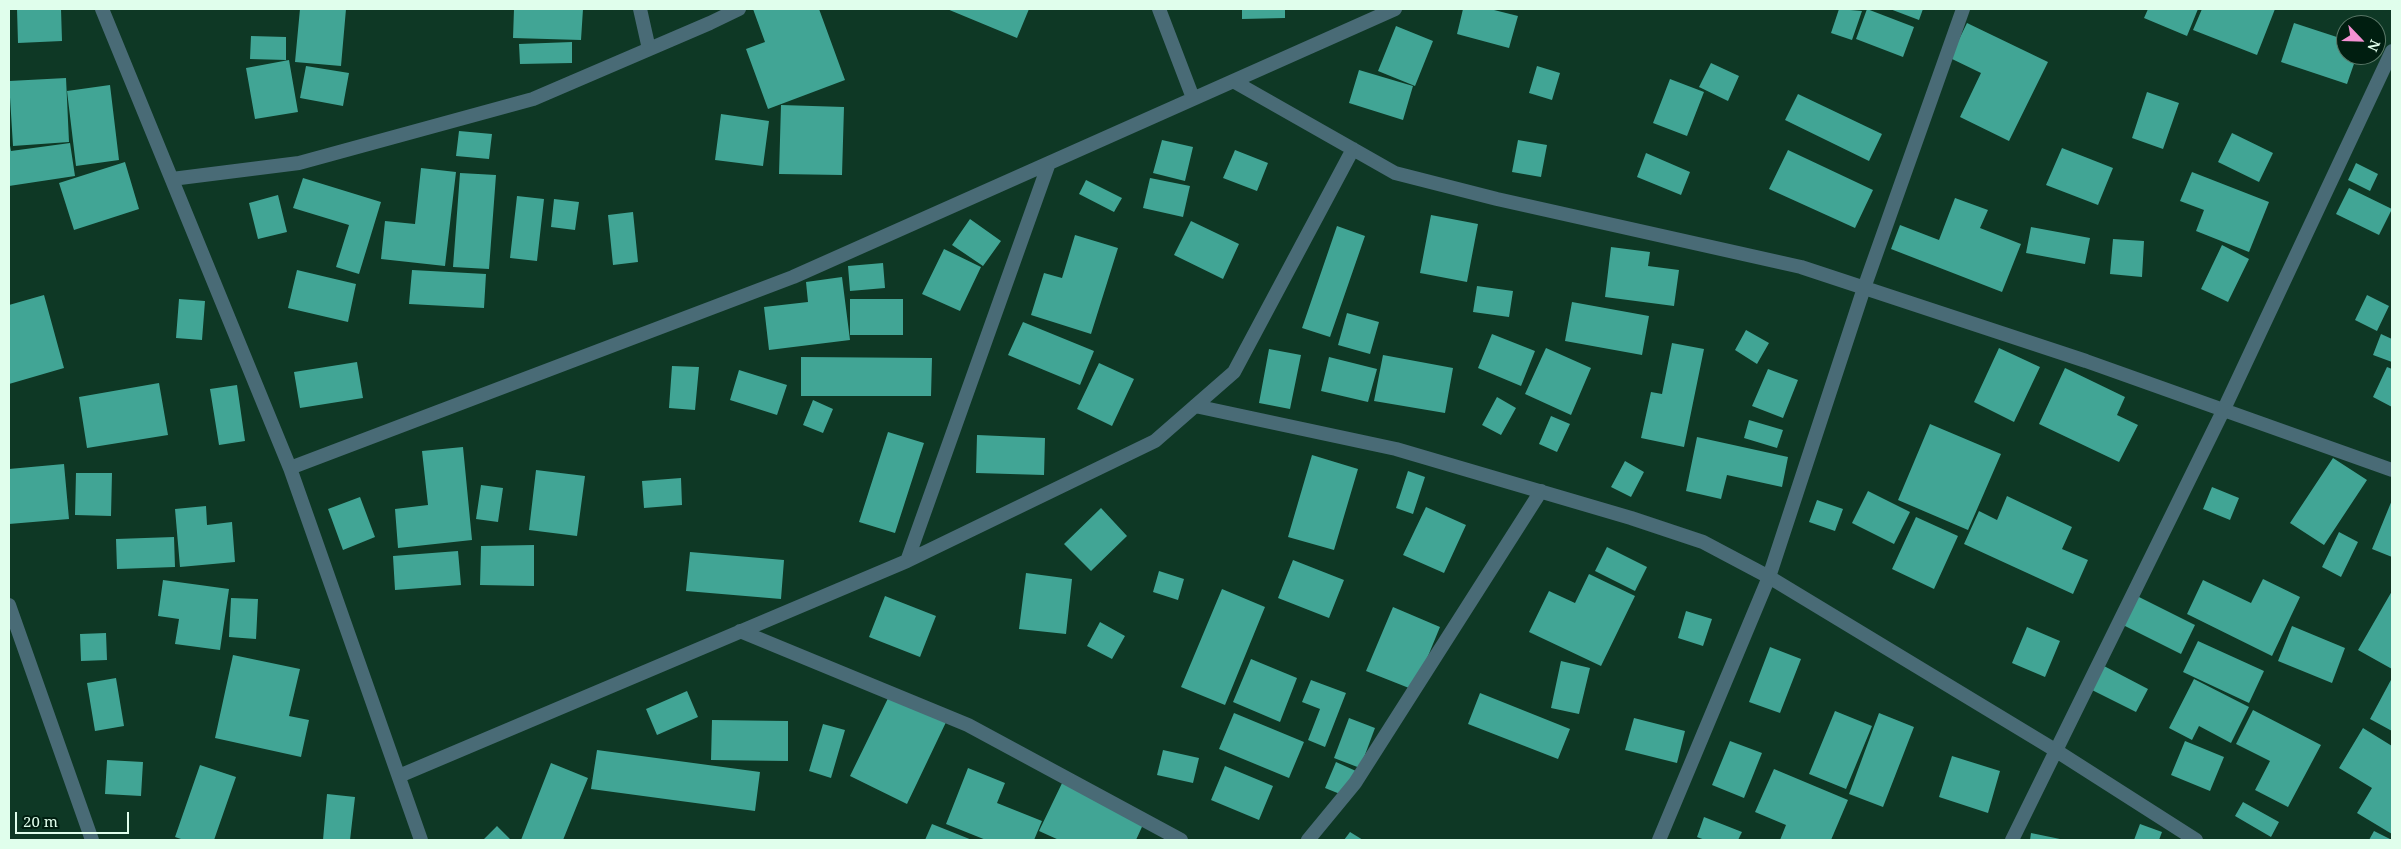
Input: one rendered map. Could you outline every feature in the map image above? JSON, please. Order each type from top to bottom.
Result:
[{"type":"street","points":[[102,9],[290,468],[421,840]]},
{"type":"street","points":[[640,9],[649,50]]},
{"type":"street","points":[[172,179],[299,163],[533,99],[649,50],[739,9]]},
{"type":"street","points":[[1158,9],[1194,98]]},
{"type":"street","points":[[290,468],[793,277],[1395,9]]},
{"type":"street","points":[[1659,840],[1769,577],[1864,288],[1963,9]]},
{"type":"street","points":[[2012,840],[2224,409],[2392,52]]},
{"type":"street","points":[[1233,81],[1395,172],[1497,199],[1801,267],[2086,360],[2392,470]]},
{"type":"street","points":[[399,776],[907,560],[1155,441],[1234,372],[1353,148]]},
{"type":"street","points":[[907,560],[1049,163]]},
{"type":"street","points":[[1195,406],[1396,449],[1630,518],[1703,542],[1769,577],[2055,750],[2196,840]]},
{"type":"street","points":[[1308,840],[1355,782],[1540,491]]},
{"type":"street","points":[[9,605],[92,840]]},
{"type":"street","points":[[740,631],[968,725],[1181,840]]},
{"type":"building","points":[[17,9],[61,9],[62,41],[18,43]]},
{"type":"building","points":[[300,9],[346,9],[341,66],[295,62]]},
{"type":"building","points":[[514,9],[583,9],[581,40],[513,38]]},
{"type":"building","points":[[753,9],[819,9],[845,80],[768,109],[746,49],[765,42]]},
{"type":"building","points":[[947,9],[1029,9],[1017,38]]},
{"type":"building","points":[[1242,9],[1285,9],[1285,18],[1242,19]]},
{"type":"building","points":[[1463,9],[1490,9],[1518,16],[1509,48],[1457,34]]},
{"type":"building","points":[[1839,9],[1862,11],[1852,40],[1831,33]]},
{"type":"building","points":[[1867,9],[1914,27],[1903,57],[1856,39]]},
{"type":"building","points":[[1890,9],[1923,9],[1919,20]]},
{"type":"building","points":[[2148,9],[2198,9],[2187,36],[2144,18]]},
{"type":"building","points":[[2202,9],[2275,9],[2257,55],[2193,30]]},
{"type":"building","points":[[1967,23],[2048,62],[2009,141],[1960,117],[1981,73],[1950,58]]},
{"type":"building","points":[[2294,23],[2336,37],[2336,65],[2354,65],[2347,84],[2281,62]]},
{"type":"building","points":[[1396,26],[1433,41],[1415,86],[1378,71]]},
{"type":"building","points":[[251,36],[286,37],[286,60],[250,59]]},
{"type":"building","points":[[572,42],[572,63],[520,64],[519,44]]},
{"type":"building","points":[[289,60],[298,112],[255,119],[246,68]]},
{"type":"building","points":[[1711,63],[1739,76],[1728,101],[1699,87]]},
{"type":"building","points":[[306,66],[349,73],[343,106],[300,98]]},
{"type":"building","points":[[1537,66],[1560,73],[1552,100],[1529,93]]},
{"type":"building","points":[[1359,70],[1413,86],[1403,120],[1349,103]]},
{"type":"building","points":[[66,78],[69,142],[13,146],[9,81]]},
{"type":"building","points":[[1670,79],[1704,92],[1687,136],[1653,123]]},
{"type":"building","points":[[110,85],[119,160],[76,166],[67,91]]},
{"type":"building","points":[[2147,92],[2179,103],[2163,149],[2132,138]]},
{"type":"building","points":[[1798,94],[1882,134],[1869,161],[1785,120]]},
{"type":"building","points":[[781,105],[844,107],[842,175],[779,174]]},
{"type":"building","points":[[721,114],[769,121],[763,166],[715,160]]},
{"type":"building","points":[[459,131],[492,134],[489,159],[456,156]]},
{"type":"building","points":[[2232,133],[2273,153],[2259,182],[2218,162]]},
{"type":"building","points":[[9,140],[11,151],[70,143],[75,176],[9,186]]},
{"type":"building","points":[[1162,140],[1193,147],[1185,181],[1153,173]]},
{"type":"building","points":[[1518,140],[1547,145],[1541,177],[1512,172]]},
{"type":"building","points":[[2062,148],[2113,168],[2098,205],[2046,185]]},
{"type":"building","points":[[1235,150],[1268,163],[1257,191],[1223,178]]},
{"type":"building","points":[[1788,150],[1873,190],[1855,228],[1769,189]]},
{"type":"building","points":[[1646,153],[1690,172],[1681,195],[1637,177]]},
{"type":"building","points":[[125,162],[139,209],[74,230],[59,183]]},
{"type":"building","points":[[2356,163],[2378,174],[2370,191],[2348,180]]},
{"type":"building","points":[[421,168],[456,172],[445,266],[381,259],[385,221],[415,224]]},
{"type":"building","points":[[2192,172],[2269,202],[2249,252],[2196,231],[2204,210],[2180,201]]},
{"type":"building","points":[[460,173],[496,175],[489,269],[453,267]]},
{"type":"building","points":[[303,178],[381,202],[359,274],[336,267],[349,225],[293,208]]},
{"type":"building","points":[[1150,178],[1190,186],[1183,217],[1143,208]]},
{"type":"building","points":[[1086,180],[1122,198],[1114,212],[1079,194]]},
{"type":"building","points":[[2349,188],[2392,209],[2379,235],[2336,214]]},
{"type":"building","points":[[278,195],[287,232],[258,239],[249,203]]},
{"type":"building","points":[[517,196],[544,199],[537,261],[510,258]]},
{"type":"building","points":[[1955,198],[1988,210],[1980,228],[2021,244],[2002,292],[1891,249],[1900,225],[1939,240]]},
{"type":"building","points":[[554,199],[579,202],[575,230],[551,227]]},
{"type":"building","points":[[633,212],[638,262],[613,265],[608,215]]},
{"type":"building","points":[[1431,215],[1478,224],[1467,282],[1420,273]]},
{"type":"building","points":[[970,219],[1001,241],[983,266],[952,245]]},
{"type":"building","points":[[1191,221],[1239,244],[1223,279],[1174,255]]},
{"type":"building","points":[[1337,226],[1365,236],[1330,337],[1302,328]]},
{"type":"building","points":[[2031,227],[2090,238],[2085,264],[2026,253]]},
{"type":"building","points":[[1075,235],[1118,248],[1091,334],[1031,315],[1044,273],[1062,278]]},
{"type":"building","points":[[2113,239],[2144,241],[2142,277],[2110,274]]},
{"type":"building","points":[[2222,245],[2249,259],[2228,302],[2201,289]]},
{"type":"building","points":[[1611,247],[1650,252],[1648,266],[1679,270],[1674,306],[1605,297]]},
{"type":"building","points":[[944,249],[981,267],[960,311],[922,294]]},
{"type":"building","points":[[883,263],[885,288],[850,291],[848,266]]},
{"type":"building","points":[[297,270],[356,284],[348,322],[288,308]]},
{"type":"building","points":[[412,270],[486,274],[484,308],[409,304]]},
{"type":"building","points":[[842,277],[850,340],[769,350],[764,307],[808,302],[806,282]]},
{"type":"building","points":[[1477,286],[1513,291],[1509,317],[1473,312]]},
{"type":"building","points":[[44,295],[64,368],[9,384],[9,305]]},
{"type":"building","points":[[2367,295],[2389,306],[2377,331],[2355,320]]},
{"type":"building","points":[[179,299],[205,301],[202,340],[176,338]]},
{"type":"building","points":[[850,299],[903,299],[903,335],[850,335]]},
{"type":"building","points":[[1572,302],[1649,316],[1642,355],[1565,341]]},
{"type":"building","points":[[1347,313],[1379,322],[1370,354],[1338,345]]},
{"type":"building","points":[[1023,322],[1094,351],[1080,385],[1008,355]]},
{"type":"building","points":[[1746,330],[1769,343],[1757,364],[1735,350]]},
{"type":"building","points":[[1492,334],[1535,351],[1521,386],[1478,368]]},
{"type":"building","points":[[2381,334],[2392,339],[2392,362],[2373,355]]},
{"type":"building","points":[[1672,343],[1704,349],[1684,447],[1641,438],[1651,392],[1662,394]]},
{"type":"building","points":[[1546,348],[1591,368],[1571,415],[1525,394]]},
{"type":"building","points":[[1999,348],[2040,367],[2014,422],[1974,402]]},
{"type":"building","points":[[1269,349],[1301,355],[1290,409],[1259,403]]},
{"type":"building","points":[[1383,355],[1453,368],[1445,413],[1374,401]]},
{"type":"building","points":[[801,357],[932,358],[931,396],[801,396]]},
{"type":"building","points":[[1329,357],[1377,369],[1368,402],[1321,391]]},
{"type":"building","points":[[357,362],[363,398],[300,408],[294,372]]},
{"type":"building","points":[[1099,363],[1134,379],[1112,426],[1077,409]]},
{"type":"building","points":[[672,366],[699,367],[695,410],[669,408]]},
{"type":"building","points":[[2387,367],[2392,369],[2392,407],[2373,397]]},
{"type":"building","points":[[2065,368],[2125,397],[2117,415],[2138,425],[2119,462],[2039,424]]},
{"type":"building","points":[[1768,369],[1798,380],[1783,418],[1752,406]]},
{"type":"building","points":[[739,370],[787,385],[777,415],[730,400]]},
{"type":"building","points":[[159,383],[168,435],[87,448],[79,397]]},
{"type":"building","points":[[237,385],[245,441],[219,445],[210,389]]},
{"type":"building","points":[[1497,397],[1516,408],[1501,435],[1482,425]]},
{"type":"building","points":[[813,400],[833,409],[823,433],[803,425]]},
{"type":"building","points":[[1551,416],[1570,424],[1557,452],[1539,444]]},
{"type":"building","points":[[1749,420],[1783,430],[1777,448],[1744,438]]},
{"type":"building","points":[[1930,424],[2001,454],[1968,530],[1898,500]]},
{"type":"building","points":[[888,432],[924,443],[895,533],[859,522]]},
{"type":"building","points":[[977,435],[1045,438],[1044,475],[976,473]]},
{"type":"building","points":[[1697,437],[1788,457],[1782,487],[1727,475],[1721,499],[1686,491]]},
{"type":"building","points":[[463,447],[472,540],[398,548],[395,509],[428,505],[422,451]]},
{"type":"building","points":[[1312,455],[1358,469],[1334,550],[1288,537]]},
{"type":"building","points":[[2333,458],[2367,480],[2324,545],[2290,523]]},
{"type":"building","points":[[1625,461],[1644,472],[1631,497],[1611,487]]},
{"type":"building","points":[[64,464],[69,519],[9,524],[9,469]]},
{"type":"building","points":[[536,470],[585,476],[577,536],[529,530]]},
{"type":"building","points":[[1408,471],[1425,477],[1413,514],[1396,508]]},
{"type":"building","points":[[76,473],[112,473],[111,516],[75,515]]},
{"type":"building","points":[[681,478],[682,505],[644,508],[642,481]]},
{"type":"building","points":[[481,485],[503,488],[498,522],[476,519]]},
{"type":"building","points":[[2212,487],[2239,498],[2230,520],[2203,509]]},
{"type":"building","points":[[1868,491],[1910,512],[1894,544],[1852,523]]},
{"type":"building","points":[[2007,496],[2072,527],[2062,549],[2088,560],[2073,594],[1964,544],[1979,511],[1997,520]]},
{"type":"building","points":[[360,497],[375,537],[343,550],[328,509]]},
{"type":"building","points":[[1817,500],[1843,509],[1835,531],[1809,522]]},
{"type":"building","points":[[2392,500],[2392,557],[2372,549]]},
{"type":"building","points":[[206,506],[207,525],[232,522],[235,562],[180,567],[175,509]]},
{"type":"building","points":[[1426,507],[1466,525],[1444,573],[1403,555]]},
{"type":"building","points":[[1101,508],[1127,536],[1091,571],[1064,544]]},
{"type":"building","points":[[1916,517],[1958,536],[1934,589],[1892,569]]},
{"type":"building","points":[[2339,532],[2358,542],[2341,577],[2322,567]]},
{"type":"building","points":[[174,537],[175,567],[117,569],[116,539]]},
{"type":"building","points":[[534,545],[534,586],[480,585],[481,546]]},
{"type":"building","points":[[1607,547],[1647,567],[1635,591],[1595,571]]},
{"type":"building","points":[[458,551],[461,585],[395,590],[393,556]]},
{"type":"building","points":[[690,552],[784,560],[781,599],[686,591]]},
{"type":"building","points":[[1293,560],[1344,580],[1329,618],[1278,598]]},
{"type":"building","points":[[1159,571],[1184,579],[1178,600],[1153,592]]},
{"type":"building","points":[[1026,573],[1072,579],[1066,634],[1019,629]]},
{"type":"building","points":[[1589,574],[1635,596],[1601,666],[1529,632],[1549,591],[1575,603]]},
{"type":"building","points":[[2263,579],[2300,597],[2272,656],[2187,614],[2203,580],[2251,603]]},
{"type":"building","points":[[163,580],[229,589],[220,650],[175,644],[179,619],[158,616]]},
{"type":"building","points":[[1222,589],[1265,607],[1225,705],[1181,687]]},
{"type":"building","points":[[2392,591],[2392,669],[2358,650]]},
{"type":"building","points":[[2133,594],[2195,625],[2181,654],[2119,623]]},
{"type":"building","points":[[885,596],[936,616],[920,657],[869,637]]},
{"type":"building","points":[[231,598],[258,599],[256,639],[229,637]]},
{"type":"building","points":[[1393,607],[1440,627],[1414,690],[1366,671]]},
{"type":"building","points":[[1686,611],[1712,619],[1703,646],[1678,638]]},
{"type":"building","points":[[1100,622],[1125,636],[1112,659],[1087,646]]},
{"type":"building","points":[[2292,626],[2345,648],[2332,683],[2278,661]]},
{"type":"building","points":[[2027,627],[2060,641],[2045,677],[2012,663]]},
{"type":"building","points":[[106,633],[107,660],[81,661],[80,634]]},
{"type":"building","points":[[2198,641],[2264,671],[2249,703],[2183,672]]},
{"type":"building","points":[[1770,647],[1801,659],[1780,713],[1749,702]]},
{"type":"building","points":[[233,655],[300,669],[289,716],[309,720],[301,757],[215,738]]},
{"type":"building","points":[[1251,659],[1297,678],[1280,722],[1233,702]]},
{"type":"building","points":[[1561,661],[1590,668],[1579,714],[1551,708]]},
{"type":"building","points":[[2104,666],[2148,689],[2136,712],[2092,690]]},
{"type":"building","points":[[116,678],[124,726],[95,731],[87,683]]},
{"type":"building","points":[[2392,678],[2392,731],[2370,719]]},
{"type":"building","points":[[2194,679],[2249,707],[2231,743],[2199,726],[2192,740],[2169,728]]},
{"type":"building","points":[[1311,680],[1346,693],[1325,747],[1308,740],[1320,709],[1302,702]]},
{"type":"building","points":[[892,690],[948,718],[907,804],[850,776]]},
{"type":"building","points":[[687,691],[698,717],[657,735],[646,709]]},
{"type":"building","points":[[1480,693],[1570,729],[1558,759],[1468,724]]},
{"type":"building","points":[[2253,710],[2321,745],[2288,807],[2255,790],[2270,761],[2236,744]]},
{"type":"building","points":[[1835,711],[1872,726],[1846,789],[1809,774]]},
{"type":"building","points":[[1234,713],[1304,742],[1289,778],[1219,749]]},
{"type":"building","points":[[1879,713],[1914,727],[1883,807],[1849,794]]},
{"type":"building","points":[[1349,718],[1375,728],[1360,768],[1334,758]]},
{"type":"building","points":[[1634,718],[1685,731],[1677,763],[1625,750]]},
{"type":"building","points":[[712,720],[788,721],[788,761],[711,760]]},
{"type":"building","points":[[823,724],[845,730],[831,778],[809,771]]},
{"type":"building","points":[[2363,728],[2392,746],[2392,834],[2357,813],[2372,788],[2339,768]]},
{"type":"building","points":[[1730,741],[1762,753],[1744,798],[1712,785]]},
{"type":"building","points":[[2185,741],[2224,757],[2210,791],[2171,775]]},
{"type":"building","points":[[597,750],[760,772],[755,811],[591,789]]},
{"type":"building","points":[[1163,750],[1199,758],[1193,783],[1157,775]]},
{"type":"building","points":[[1952,756],[2000,771],[1988,813],[1939,797]]},
{"type":"building","points":[[107,760],[143,762],[141,796],[105,794]]},
{"type":"building","points":[[1336,762],[1356,771],[1345,796],[1325,788]]},
{"type":"building","points":[[551,763],[588,778],[563,840],[521,840]]},
{"type":"building","points":[[200,765],[236,777],[214,840],[184,840],[175,837]]},
{"type":"building","points":[[1225,766],[1273,786],[1259,820],[1211,800]]},
{"type":"building","points":[[968,768],[1005,783],[997,803],[1042,821],[1034,840],[986,840],[946,824]]},
{"type":"building","points":[[1774,769],[1848,800],[1831,840],[1780,840],[1786,825],[1755,812]]},
{"type":"building","points":[[1064,779],[1146,818],[1136,840],[1059,840],[1039,831]]},
{"type":"building","points":[[327,794],[355,797],[350,840],[323,840]]},
{"type":"building","points":[[2243,802],[2279,822],[2271,837],[2235,816]]},
{"type":"building","points":[[1704,817],[1742,832],[1738,840],[1705,840],[1697,837]]},
{"type":"building","points":[[932,824],[972,840],[925,840]]},
{"type":"building","points":[[2140,824],[2162,832],[2159,840],[2134,840]]},
{"type":"building","points":[[497,826],[511,840],[483,840]]},
{"type":"building","points":[[2374,831],[2392,840],[2369,840]]},
{"type":"building","points":[[1350,832],[1363,840],[1344,840]]},
{"type":"building","points":[[2031,833],[2060,839],[2060,840],[2030,840]]}]
